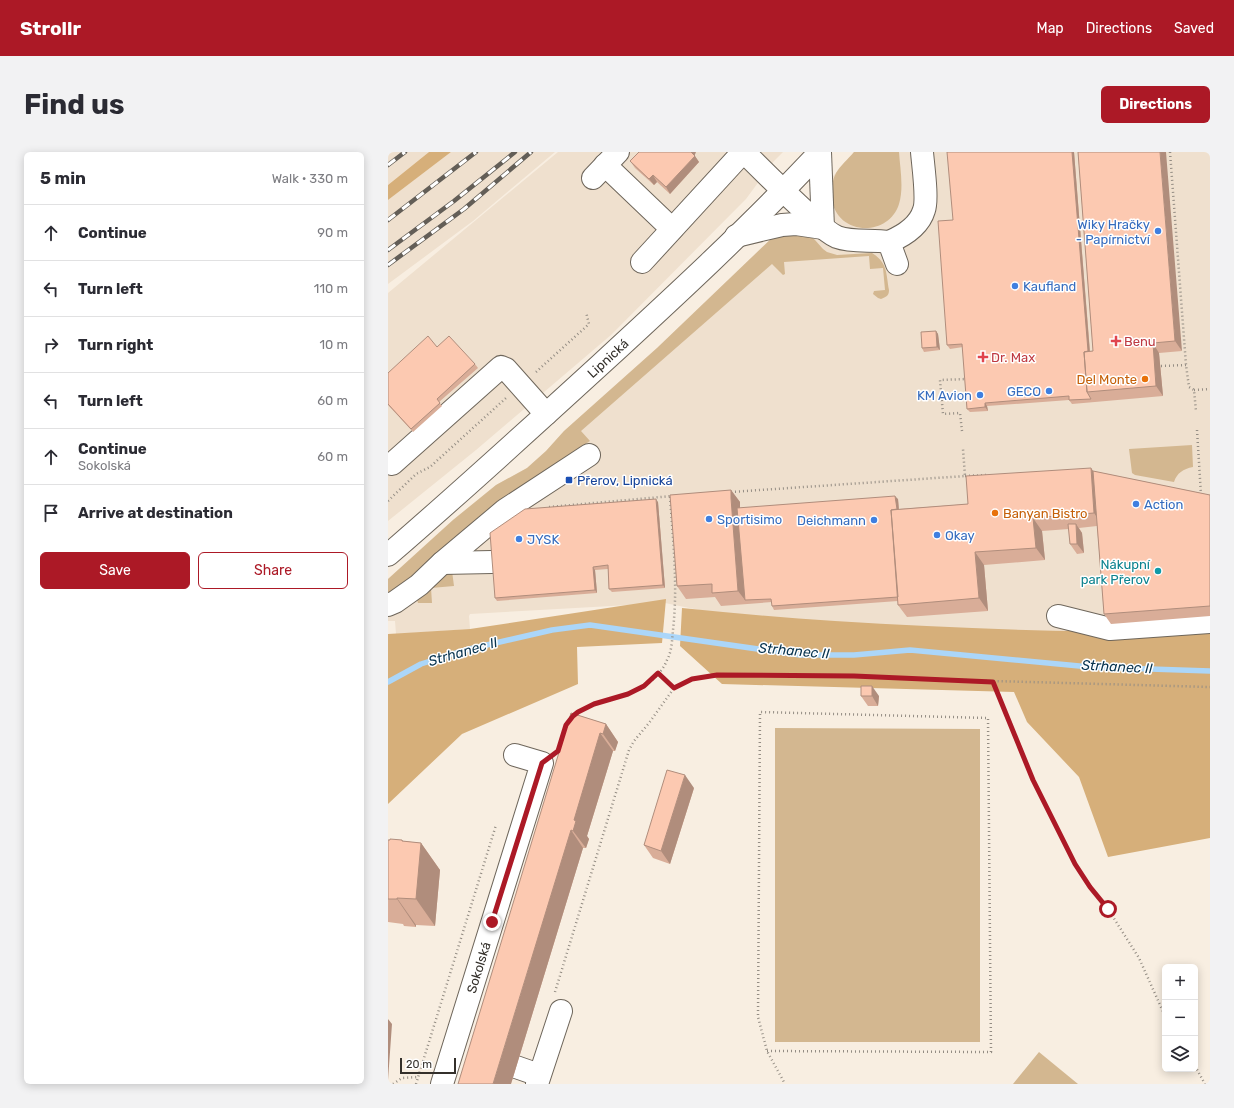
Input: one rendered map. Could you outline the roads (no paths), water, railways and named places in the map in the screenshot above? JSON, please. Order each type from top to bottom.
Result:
[{"type":"main road","points":[[642,262],[744,152],[783,192],[823,228],[837,237],[851,240],[889,242],[904,235],[914,227],[925,210],[922,152]]},
{"type":"main road","points":[[820,152],[823,228]]},
{"type":"main road","name":"Lipnická","points":[[388,555],[441,510],[663,308],[783,192],[820,152]]},
{"type":"main road","points":[[606,165],[672,229]]},
{"type":"main road","points":[[736,236],[782,225],[796,224],[823,228]]},
{"type":"main road","points":[[889,242],[897,264]]},
{"type":"main road","points":[[389,464],[501,367],[506,369],[546,414]]},
{"type":"main road","points":[[388,605],[402,598],[419,585],[442,563],[505,510],[589,454]]},
{"type":"main road","points":[[442,563],[492,562]]},
{"type":"main road","points":[[1058,616],[1110,628],[1210,622]]},
{"type":"main road","name":"Sokolská","points":[[442,1084],[542,763],[514,756]]},
{"type":"main road","points":[[516,1067],[538,1079],[557,1003]]},
{"type":"main road","points":[[453,1047],[473,1054]]},
{"type":"waterway","name":"Strhanec II","points":[[388,682],[421,664],[465,650],[552,630],[590,625],[800,655],[854,655],[910,650],[1090,667],[1210,671]]},
{"type":"railway","points":[[388,165],[405,152]]},
{"type":"railway","points":[[388,220],[476,152]]},
{"type":"railway","points":[[388,250],[454,201],[515,152]]},
{"type":"railway","points":[[388,265],[464,209],[531,152]]},
{"type":"place","name":"Wiky Hračky - Papírnictví","points":[[1158,231]]},
{"type":"place","name":"Kaufland","points":[[1015,286]]},
{"type":"place","name":"Benu","points":[[1116,341]]},
{"type":"place","name":"Dr. Max","points":[[983,357]]},
{"type":"place","name":"Del Monte","points":[[1145,379]]},
{"type":"place","name":"GECO","points":[[1049,391]]},
{"type":"place","name":"KM Avion","points":[[980,395]]},
{"type":"place","name":"Přerov, Lipnická","points":[[569,480]]},
{"type":"place","name":"Action","points":[[1136,504]]},
{"type":"place","name":"Banyan Bistro","points":[[995,513]]},
{"type":"place","name":"Sportisimo","points":[[709,519]]},
{"type":"place","name":"Deichmann","points":[[874,520]]},
{"type":"place","name":"Okay","points":[[937,535]]},
{"type":"place","name":"JYSK","points":[[519,539]]},
{"type":"place","name":"Nákupní park Přerov","points":[[1158,571]]}]
